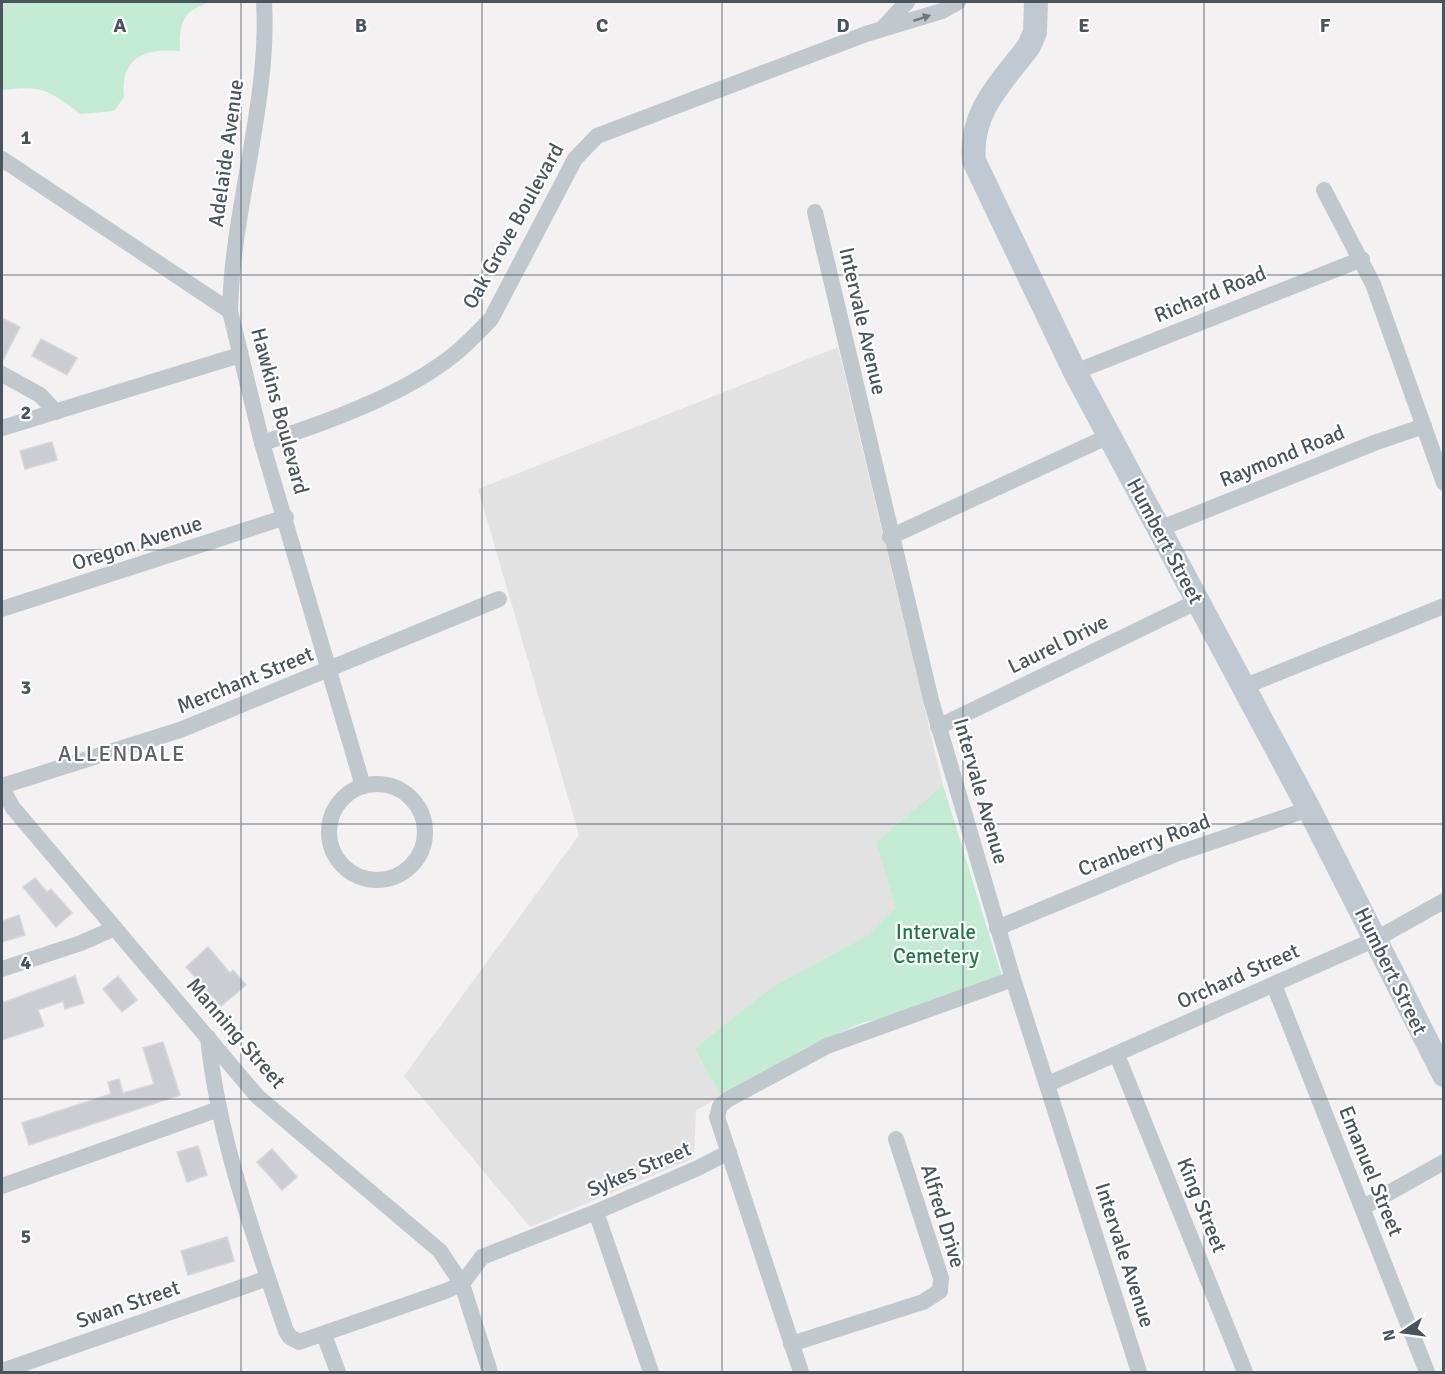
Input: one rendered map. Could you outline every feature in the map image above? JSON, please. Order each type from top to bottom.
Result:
[{"type":"street","name":"Adelaide Avenue","points":[[230,311],[236,235],[264,39],[264,2]]},
{"type":"street","name":"Oak Grove Boulevard","points":[[883,28],[907,2]]},
{"type":"street","name":"Oak Grove Boulevard","points":[[262,443],[340,414],[413,381],[447,360],[470,340],[491,318],[575,159],[597,136],[883,28],[942,11],[958,2]]},
{"type":"street","name":"Humbert Street","points":[[1036,2],[1035,32],[1029,46],[977,120],[974,136],[974,161],[1075,372],[1196,602],[1309,809],[1443,1075]]},
{"type":"street","name":"Hawkins Boulevard","points":[[2,159],[230,311],[262,443],[331,669],[363,786]]},
{"type":"street","points":[[1324,190],[1362,260],[1443,483]]},
{"type":"street","name":"Intervale Avenue","points":[[815,212],[890,537],[938,727],[997,928],[1139,1372]]},
{"type":"street","name":"Richard Road","points":[[1075,372],[1362,260]]},
{"type":"street","points":[[2,428],[240,355]]},
{"type":"street","points":[[2,374],[40,396],[56,412]]},
{"type":"street","name":"Raymond Road","points":[[1159,529],[1363,447],[1424,426]]},
{"type":"street","points":[[890,537],[1110,436]]},
{"type":"street","name":"Oregon Avenue","points":[[2,609],[286,517]]},
{"type":"street","name":"Merchant Street","points":[[2,787],[180,730],[499,599]]},
{"type":"street","name":"Laurel Drive","points":[[938,727],[1196,602]]},
{"type":"street","points":[[1243,687],[1443,606]]},
{"type":"street","points":[[375,784],[399,790],[410,797],[423,818],[425,831],[419,855],[412,866],[390,879],[378,881],[354,875],[344,867],[330,846],[330,821],[334,809],[342,799],[363,786],[375,784]]},
{"type":"street","name":"Manning Street","points":[[2,787],[13,808],[257,1096],[440,1251],[462,1284],[490,1372]]},
{"type":"street","name":"Cranberry Road","points":[[997,928],[1173,855],[1309,809]]},
{"type":"street","name":"Orchard Street","points":[[1048,1084],[1376,939],[1443,901]]},
{"type":"street","points":[[2,969],[81,943],[115,928]]},
{"type":"street","points":[[801,1372],[717,1117],[720,1106],[727,1100],[827,1046],[1013,979]]},
{"type":"street","name":"Emanuel Street","points":[[1274,985],[1427,1372]]},
{"type":"street","points":[[208,1037],[227,1143],[268,1278],[290,1337],[299,1342],[324,1335],[462,1284]]},
{"type":"street","name":"King Street","points":[[1117,1055],[1245,1372]]},
{"type":"street","points":[[2,1186],[219,1108]]},
{"type":"street","name":"Alfred Drive","points":[[791,1344],[923,1302],[940,1292],[941,1278],[896,1139]]},
{"type":"street","name":"Sykes Street","points":[[462,1284],[482,1257],[596,1212],[698,1168],[729,1152]]},
{"type":"street","points":[[1362,1208],[1443,1162]]},
{"type":"street","points":[[596,1212],[651,1372]]},
{"type":"street","name":"Swan Street","points":[[2,1371],[268,1278]]},
{"type":"street","points":[[324,1335],[338,1372]]},
{"type":"shaded area","points":[[838,347],[943,785],[876,842],[897,908],[868,935],[772,987],[694,1049],[722,1096],[696,1110],[694,1158],[530,1227],[404,1076],[579,835],[478,489]]},
{"type":"green space","points":[[2,2],[211,2],[194,9],[185,19],[180,32],[180,51],[156,51],[137,58],[131,64],[126,73],[124,97],[114,111],[81,114],[44,91],[27,88],[2,90]]},
{"type":"green space","name":"Intervale Cemetery","points":[[943,785],[1002,976],[892,1017],[864,1022],[799,1051],[785,1063],[722,1096],[694,1049],[772,987],[868,935],[896,908],[876,842]]},
{"type":"building","points":[[2,318],[20,327],[2,362]]},
{"type":"building","points":[[41,339],[77,358],[67,375],[32,356]]},
{"type":"building","points":[[52,442],[57,460],[25,469],[20,451]]},
{"type":"building","points":[[35,878],[47,892],[51,889],[72,913],[56,927],[23,887]]},
{"type":"building","points":[[19,915],[25,935],[2,942],[2,921]]},
{"type":"building","points":[[208,947],[230,973],[233,970],[246,985],[221,1006],[186,967]]},
{"type":"building","points":[[75,976],[84,1003],[65,1009],[63,1001],[38,1010],[44,1026],[2,1040],[2,1003]]},
{"type":"building","points":[[118,976],[137,1000],[122,1012],[103,989]]},
{"type":"building","points":[[163,1042],[180,1095],[29,1145],[22,1123],[111,1094],[108,1082],[119,1079],[123,1093],[154,1084],[143,1048]]},
{"type":"building","points":[[198,1146],[207,1175],[187,1182],[177,1152]]},
{"type":"building","points":[[272,1149],[297,1177],[282,1190],[257,1162]]},
{"type":"building","points":[[227,1237],[234,1261],[188,1275],[181,1251]]},
{"type":"district","name":"ALLENDALE","points":[[122,753]]}]
